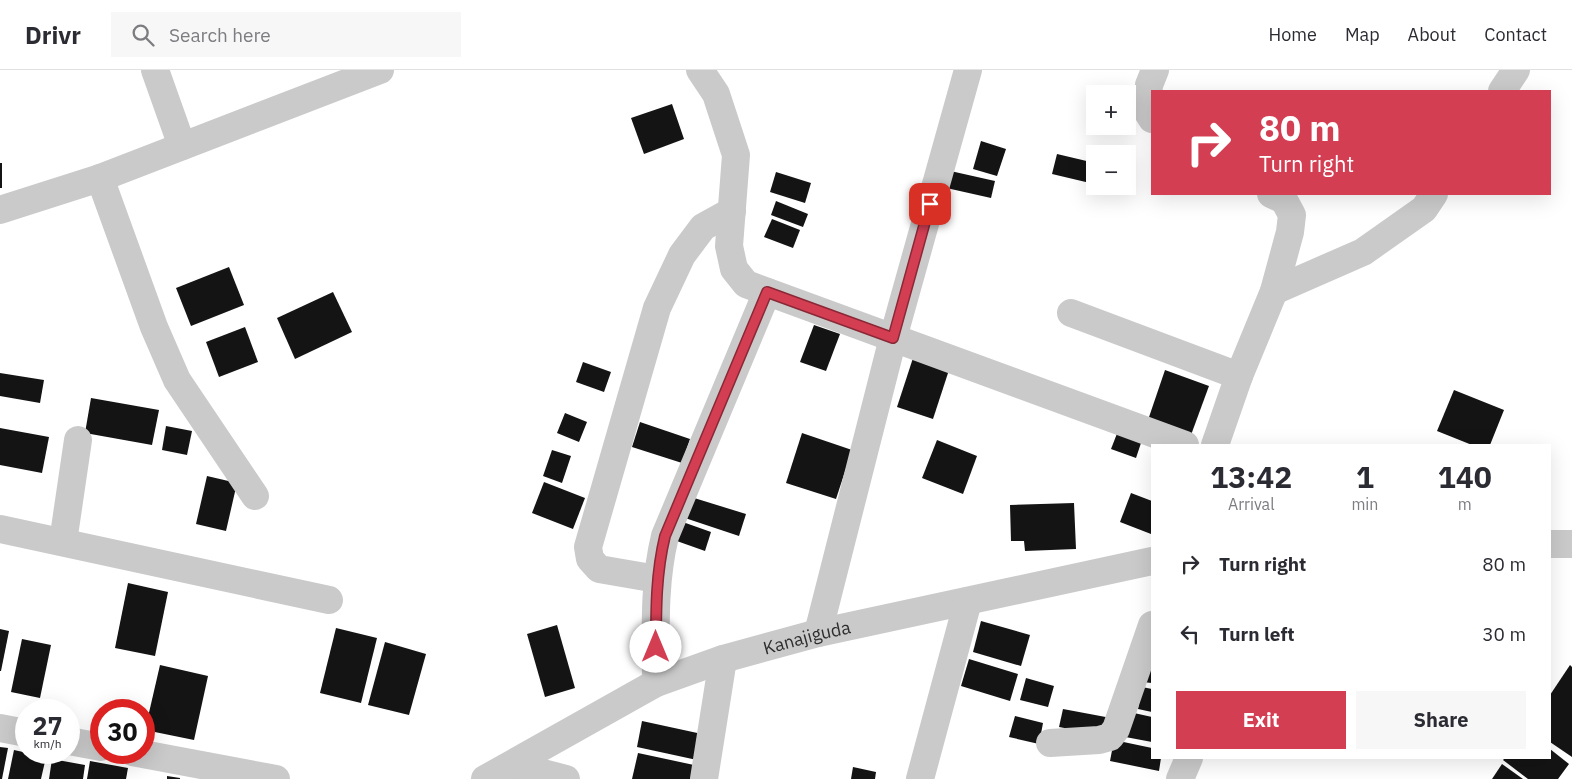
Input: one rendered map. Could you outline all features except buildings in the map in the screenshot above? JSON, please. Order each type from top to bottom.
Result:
[{"type":"street","points":[[155,70],[182,146]]},
{"type":"street","points":[[0,210],[100,178],[380,70]]},
{"type":"street","points":[[700,70],[716,94],[736,155],[729,246],[734,269],[746,284],[1182,444]]},
{"type":"street","points":[[818,633],[893,338],[968,70]]},
{"type":"street","points":[[1151,117],[1147,111],[1149,86],[1155,70]]},
{"type":"street","points":[[1503,90],[1516,70]]},
{"type":"street","points":[[100,178],[154,327],[177,380],[255,496]]},
{"type":"street","points":[[1215,444],[1239,376],[1274,291],[1290,232],[1292,215],[1284,200],[1273,195]]},
{"type":"street","points":[[1274,291],[1363,252],[1424,209],[1433,195]]},
{"type":"street","points":[[657,579],[599,570],[590,559],[588,547],[657,308],[682,255],[703,227],[732,211]]},
{"type":"street","points":[[656,684],[657,579],[665,536],[767,292]]},
{"type":"street","points":[[1071,313],[1239,376]]},
{"type":"street","points":[[62,542],[78,440]]},
{"type":"street","points":[[0,528],[329,600]]},
{"type":"street","points":[[1551,544],[1572,544]]},
{"type":"street","name":"Kanajiguda","points":[[485,779],[656,684],[723,659],[818,633],[1151,561]]},
{"type":"street","points":[[920,779],[968,601]]},
{"type":"street","points":[[1050,743],[1100,740],[1110,737],[1116,729],[1151,628]]},
{"type":"street","points":[[704,779],[723,659]]},
{"type":"street","points":[[0,728],[15,731]]},
{"type":"street","points":[[155,756],[276,779]]},
{"type":"street","points":[[1180,779],[1189,759]]},
{"type":"street","points":[[512,765],[566,779]]},
{"type":"route","points":[[656,647],[656,591],[659,562],[665,536],[767,292],[893,338],[930,204]]}]
